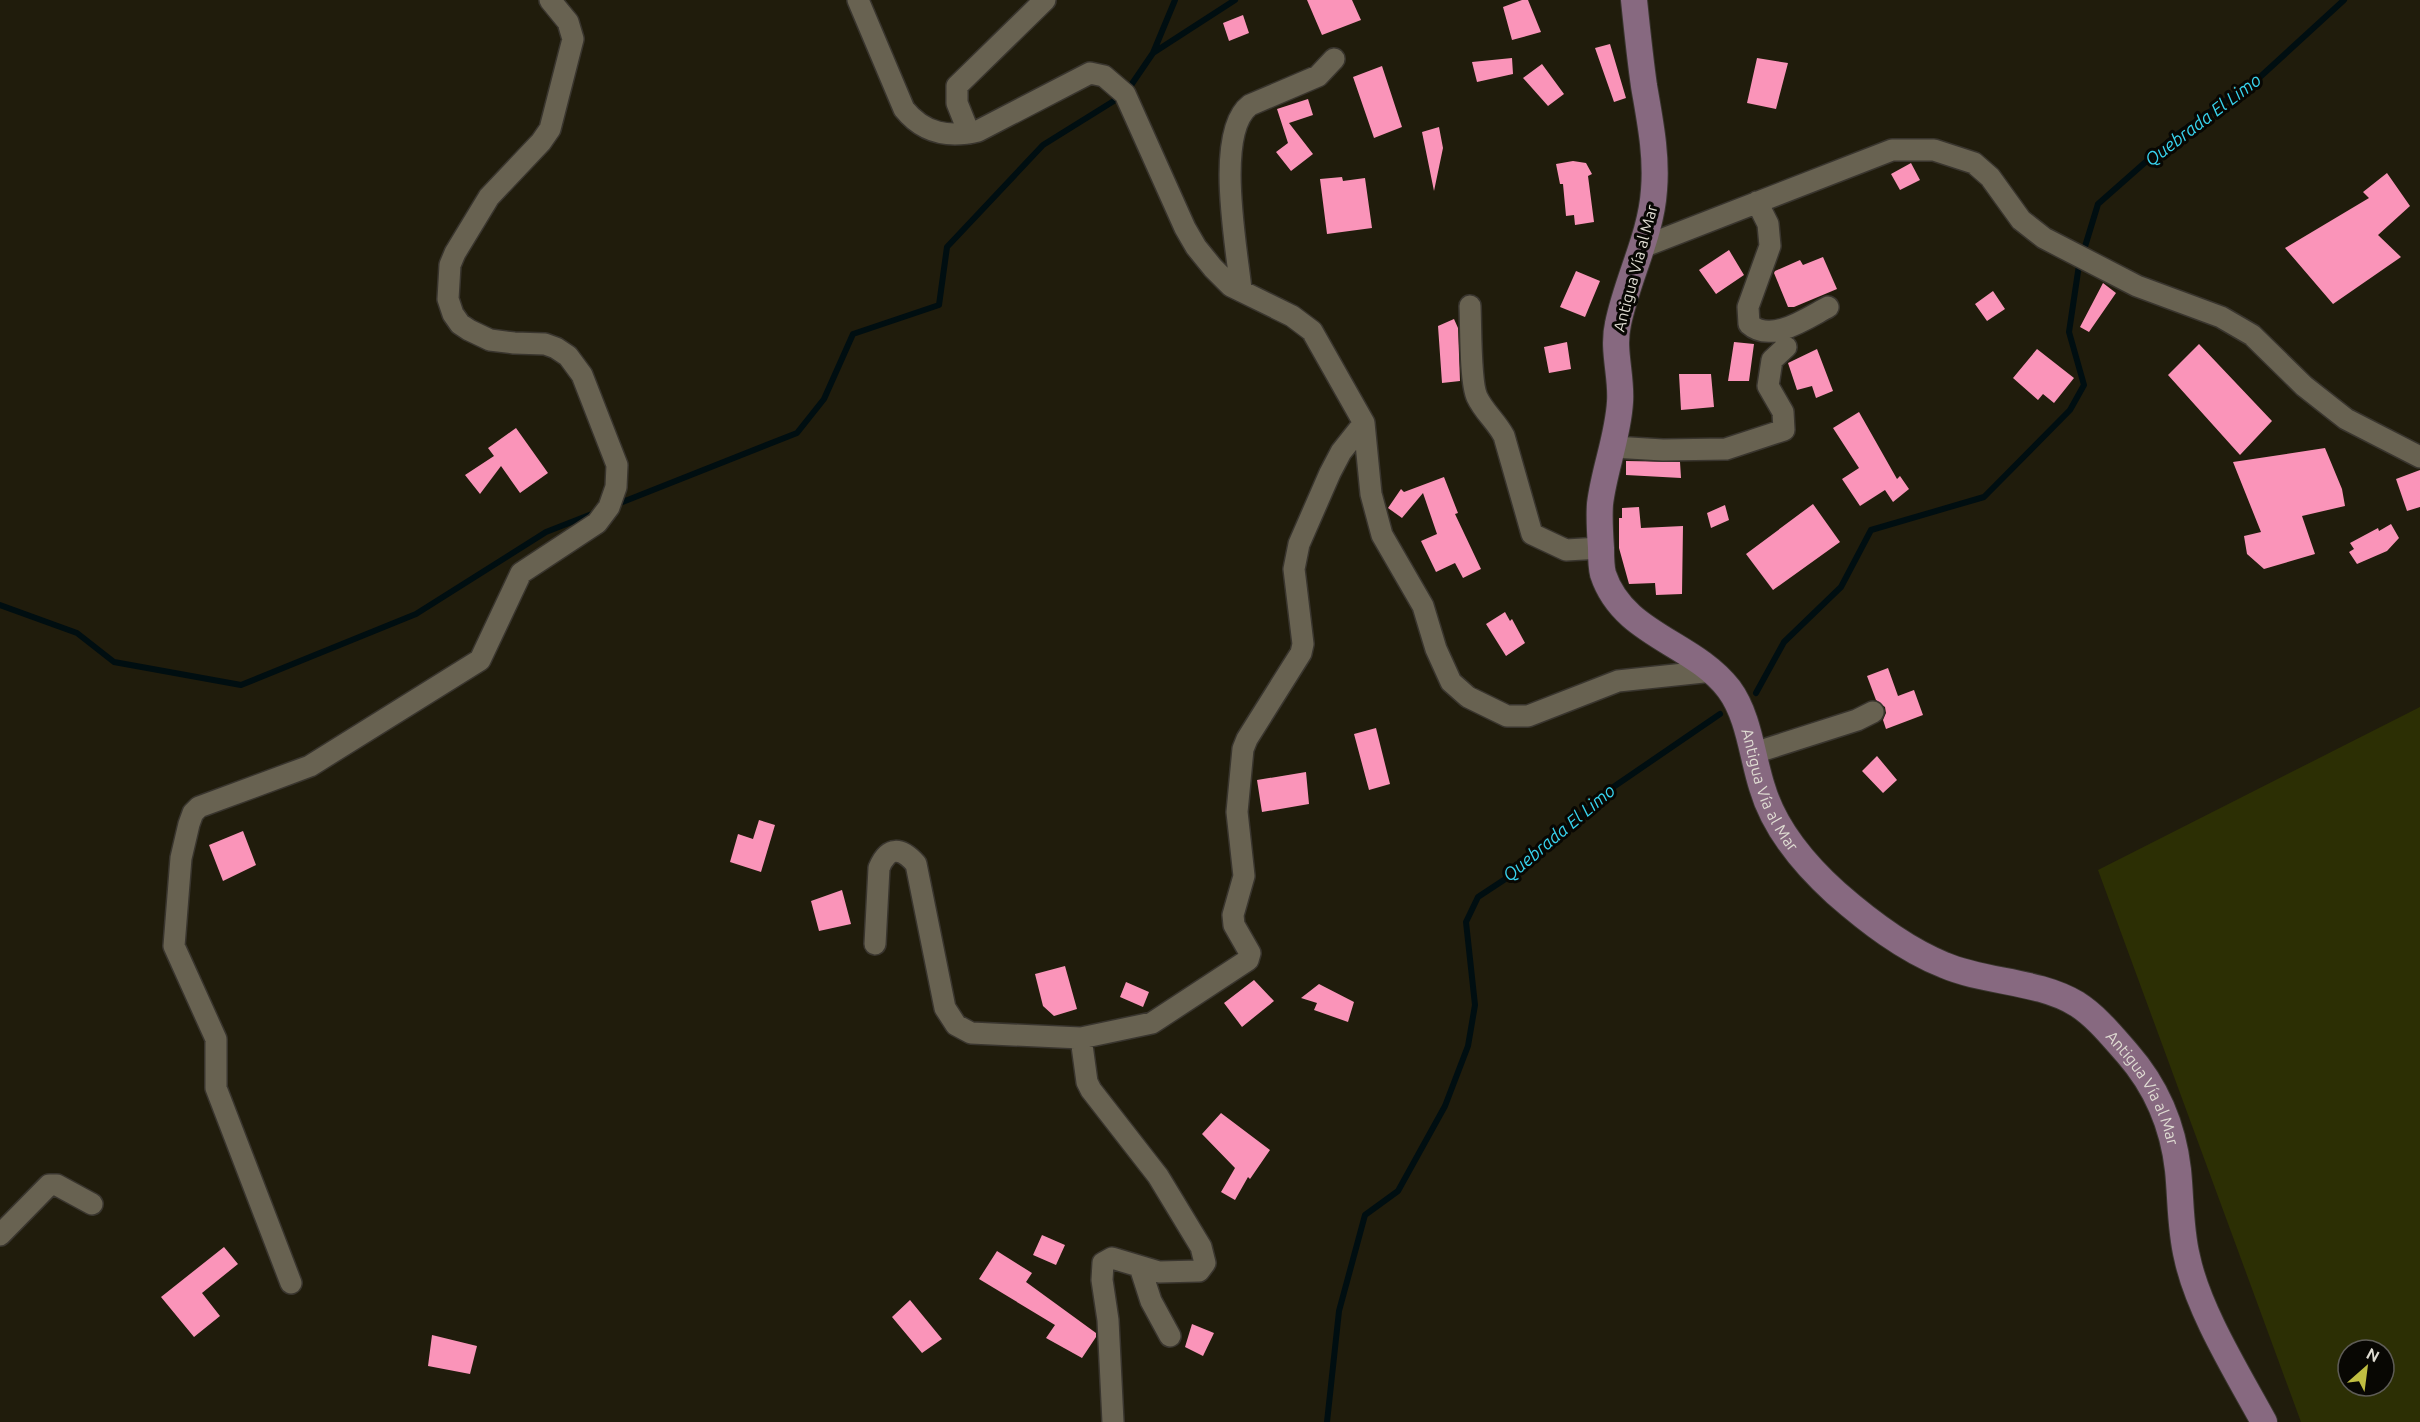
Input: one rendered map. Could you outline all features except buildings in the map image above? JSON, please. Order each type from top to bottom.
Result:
[{"type":"main road","name":"Antigua Vía al Mar","points":[[1634,0],[1651,123],[1655,169],[1654,195],[1616,331],[1616,359],[1621,396],[1618,427],[1600,504],[1602,572],[1616,599],[1635,621],[1713,671],[1732,693],[1754,753],[1762,791],[1792,846],[1839,896],[1909,949],[1948,967],[2038,988],[2076,1004],[2104,1027],[2131,1057],[2159,1097],[2171,1135],[2177,1167],[2187,1258],[2199,1296],[2264,1422]]},
{"type":"street","points":[[291,1283],[216,1088],[216,1039],[174,946],[182,849],[193,813],[200,807],[310,766],[480,660],[521,573],[597,524],[609,507],[616,487],[617,465],[582,375],[568,356],[545,344],[490,340],[460,324],[453,314],[448,299],[450,265],[455,253],[489,197],[542,142],[550,129],[573,39],[568,22],[550,0]]},
{"type":"street","points":[[858,0],[904,109],[911,118],[930,131],[960,135],[978,131],[1086,74],[1096,73],[1104,76],[1125,94],[1185,228],[1196,247],[1231,286],[1292,316],[1312,331],[1364,423],[1371,494],[1379,528],[1423,606],[1436,649],[1451,682],[1468,697],[1507,716],[1528,717],[1618,681],[1713,671]]},
{"type":"street","points":[[969,133],[957,103],[957,86],[1045,0]]},
{"type":"street","points":[[1241,290],[1229,173],[1232,143],[1239,118],[1250,105],[1318,76],[1334,59]]},
{"type":"street","points":[[1640,248],[1892,150],[1934,150],[1974,163],[1990,177],[2021,220],[2043,238],[2137,286],[2221,316],[2252,335],[2304,386],[2346,419],[2420,457]]},
{"type":"street","points":[[1757,202],[1768,224],[1770,246],[1748,307],[1749,324],[1756,331],[1768,332],[1790,326],[1828,307]]},
{"type":"street","points":[[1470,306],[1474,390],[1482,407],[1504,436],[1532,534],[1566,550],[1601,548]]},
{"type":"street","points":[[1613,447],[1663,450],[1726,448],[1784,430],[1783,412],[1768,386],[1772,360],[1786,347]]},
{"type":"street","points":[[875,944],[879,868],[887,853],[894,851],[910,856],[916,864],[945,1008],[956,1025],[971,1033],[1081,1038],[1152,1023],[1249,958],[1250,953],[1233,920],[1244,876],[1237,812],[1243,749],[1301,653],[1303,644],[1294,569],[1299,544],[1341,452],[1364,423]]},
{"type":"street","points":[[1754,753],[1857,720],[1873,712]]},
{"type":"street","points":[[1081,1038],[1087,1082],[1091,1090],[1158,1176],[1201,1247],[1205,1263],[1199,1271],[1167,1273],[1112,1258],[1103,1263],[1101,1268],[1108,1320],[1113,1422]]},
{"type":"street","points":[[0,1236],[49,1185],[57,1185],[92,1204]]},
{"type":"street","points":[[1140,1267],[1151,1301],[1170,1336]]},
{"type":"green space","points":[[2420,707],[2420,1422],[2301,1422],[2098,870]]},
{"type":"waterway","points":[[615,505],[797,433],[824,399],[853,334],[939,305],[947,247],[1043,145],[1125,94],[1153,53],[1175,0]]},
{"type":"waterway","points":[[1153,53],[1235,0]]},
{"type":"waterway","name":"Quebrada El Limo","points":[[2083,253],[2098,204],[2175,136],[2260,77],[2344,0]]},
{"type":"waterway","name":"Quebrada El Limo","points":[[1756,693],[1784,642],[1841,587],[1871,530],[1984,497],[2070,410],[2084,385],[2069,332],[2079,265]]},
{"type":"waterway","points":[[0,605],[77,633],[114,662],[241,685],[416,614],[546,532],[597,512]]},
{"type":"waterway","name":"Quebrada El Limo","points":[[1327,1422],[1339,1311],[1365,1215],[1398,1191],[1445,1106],[1468,1046],[1475,1005],[1466,922],[1478,897],[1531,862],[1609,790],[1720,714]]}]
